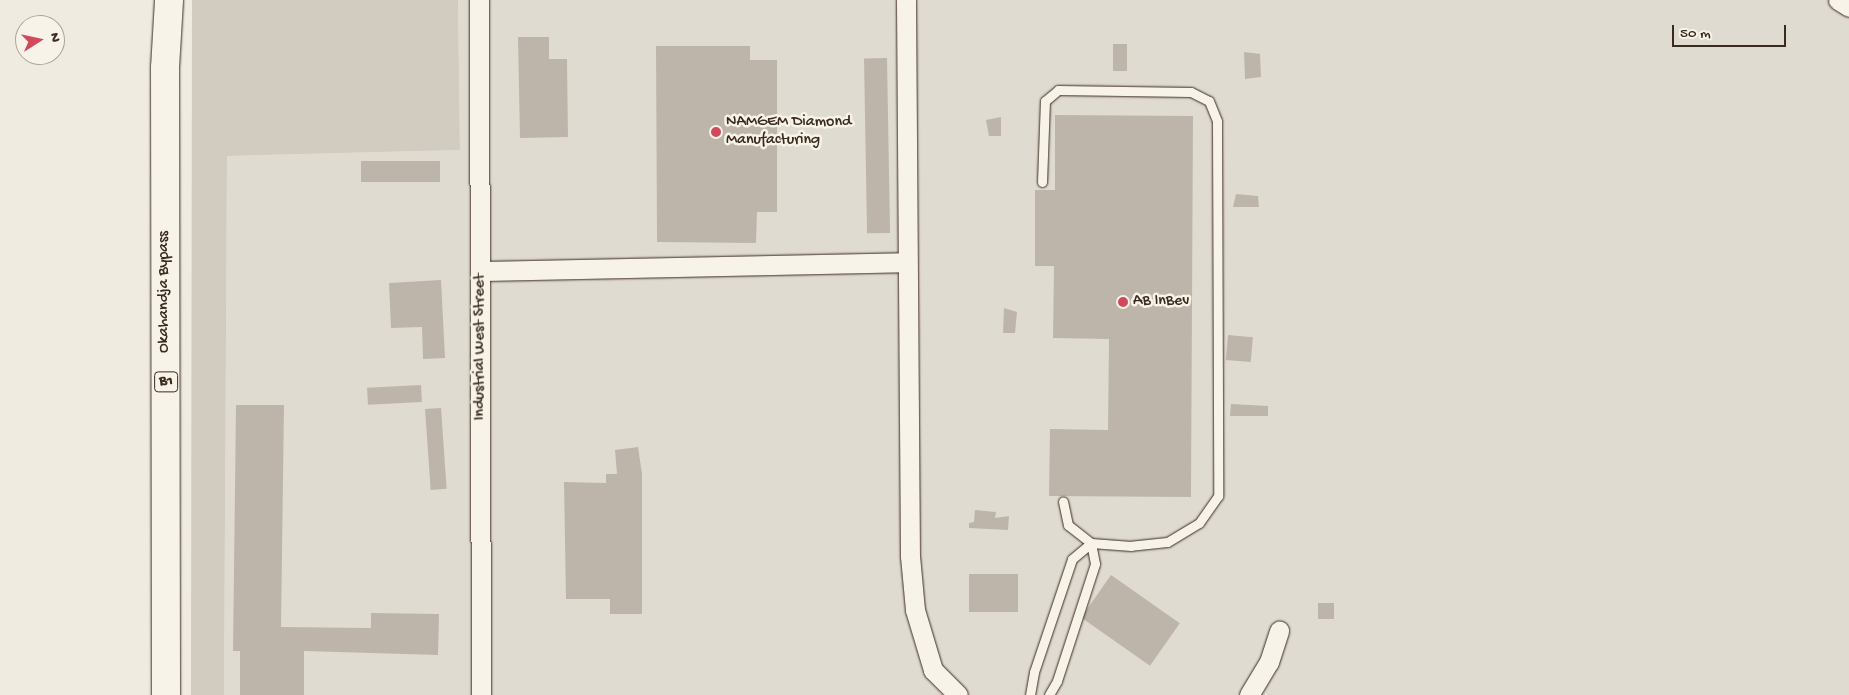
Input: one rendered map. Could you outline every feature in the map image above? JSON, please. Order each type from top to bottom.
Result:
[{"type":"highway","name":"Okahandja Bypass","points":[[159,0],[165,68]]},
{"type":"highway","name":"Okahandja Bypass","points":[[166,695],[165,68],[169,0]]},
{"type":"street","name":"Industrial West Street","points":[[479,0],[481,695]]},
{"type":"street","points":[[906,0],[906,262],[910,556],[915,610],[933,670],[958,695]]},
{"type":"street","points":[[1838,0],[1849,7]]},
{"type":"street","points":[[481,271],[906,262]]},
{"type":"street","points":[[1249,695],[1269,662],[1279,631]]},
{"type":"lane","points":[[1042,182],[1045,101],[1058,90],[1191,92],[1209,101],[1217,121],[1218,496],[1199,523],[1167,542],[1131,546],[1091,543],[1068,525],[1064,502]]},
{"type":"lane","points":[[1030,695],[1034,672],[1072,559],[1091,543]]},
{"type":"lane","points":[[1049,695],[1057,681],[1095,564],[1091,543]]},
{"type":"shaded area","points":[[192,0],[458,0],[460,150],[227,156],[224,695],[191,695]]},
{"type":"shaded area","points":[[458,0],[1849,0],[1849,695],[224,695],[227,156],[460,150]]},
{"type":"building","points":[[518,37],[549,37],[549,59],[567,59],[568,137],[520,138]]},
{"type":"building","points":[[1113,44],[1127,44],[1127,71],[1113,71]]},
{"type":"building","name":"NAMGEM Diamond Manufacturing","points":[[656,46],[750,46],[750,60],[777,60],[777,212],[757,212],[756,243],[657,242]]},
{"type":"building","points":[[1244,52],[1260,54],[1261,77],[1245,79]]},
{"type":"building","points":[[864,58],[887,58],[890,233],[867,233]]},
{"type":"building","name":"AB InBev","points":[[1055,115],[1193,116],[1191,497],[1049,496],[1050,429],[1108,430],[1109,339],[1053,338],[1054,266],[1035,266],[1035,190],[1055,190]]},
{"type":"building","points":[[1001,117],[1001,136],[989,136],[986,120]]},
{"type":"building","points":[[361,161],[440,161],[440,182],[361,182]]},
{"type":"building","points":[[1236,194],[1258,196],[1259,207],[1233,207]]},
{"type":"building","points":[[441,280],[445,358],[423,359],[422,327],[391,328],[389,283]]},
{"type":"building","points":[[1004,308],[1017,312],[1015,333],[1003,333]]},
{"type":"building","points":[[1228,335],[1253,337],[1251,362],[1226,360]]},
{"type":"building","points":[[421,385],[422,402],[368,405],[367,388]]},
{"type":"building","points":[[1231,404],[1268,406],[1268,416],[1230,416]]},
{"type":"building","points":[[236,405],[284,405],[281,627],[371,628],[371,613],[439,614],[438,655],[304,651],[304,695],[240,695],[240,651],[233,651]]},
{"type":"building","points":[[441,408],[447,489],[431,490],[425,409]]},
{"type":"building","points":[[638,447],[642,474],[642,614],[610,614],[610,599],[566,599],[564,482],[606,483],[606,474],[617,474],[615,450]]},
{"type":"building","points":[[975,510],[996,512],[995,518],[1009,516],[1008,530],[969,528],[969,523],[974,522]]},
{"type":"building","points":[[969,574],[1018,574],[1018,612],[969,612]]},
{"type":"building","points":[[1111,575],[1180,623],[1150,666],[1081,618]]},
{"type":"building","points":[[1318,603],[1334,603],[1334,619],[1318,619]]},
{"type":"place","name":"NAMGEM Diamond Manufacturing","points":[[716,132]]},
{"type":"place","name":"AB InBev","points":[[1123,302]]}]
